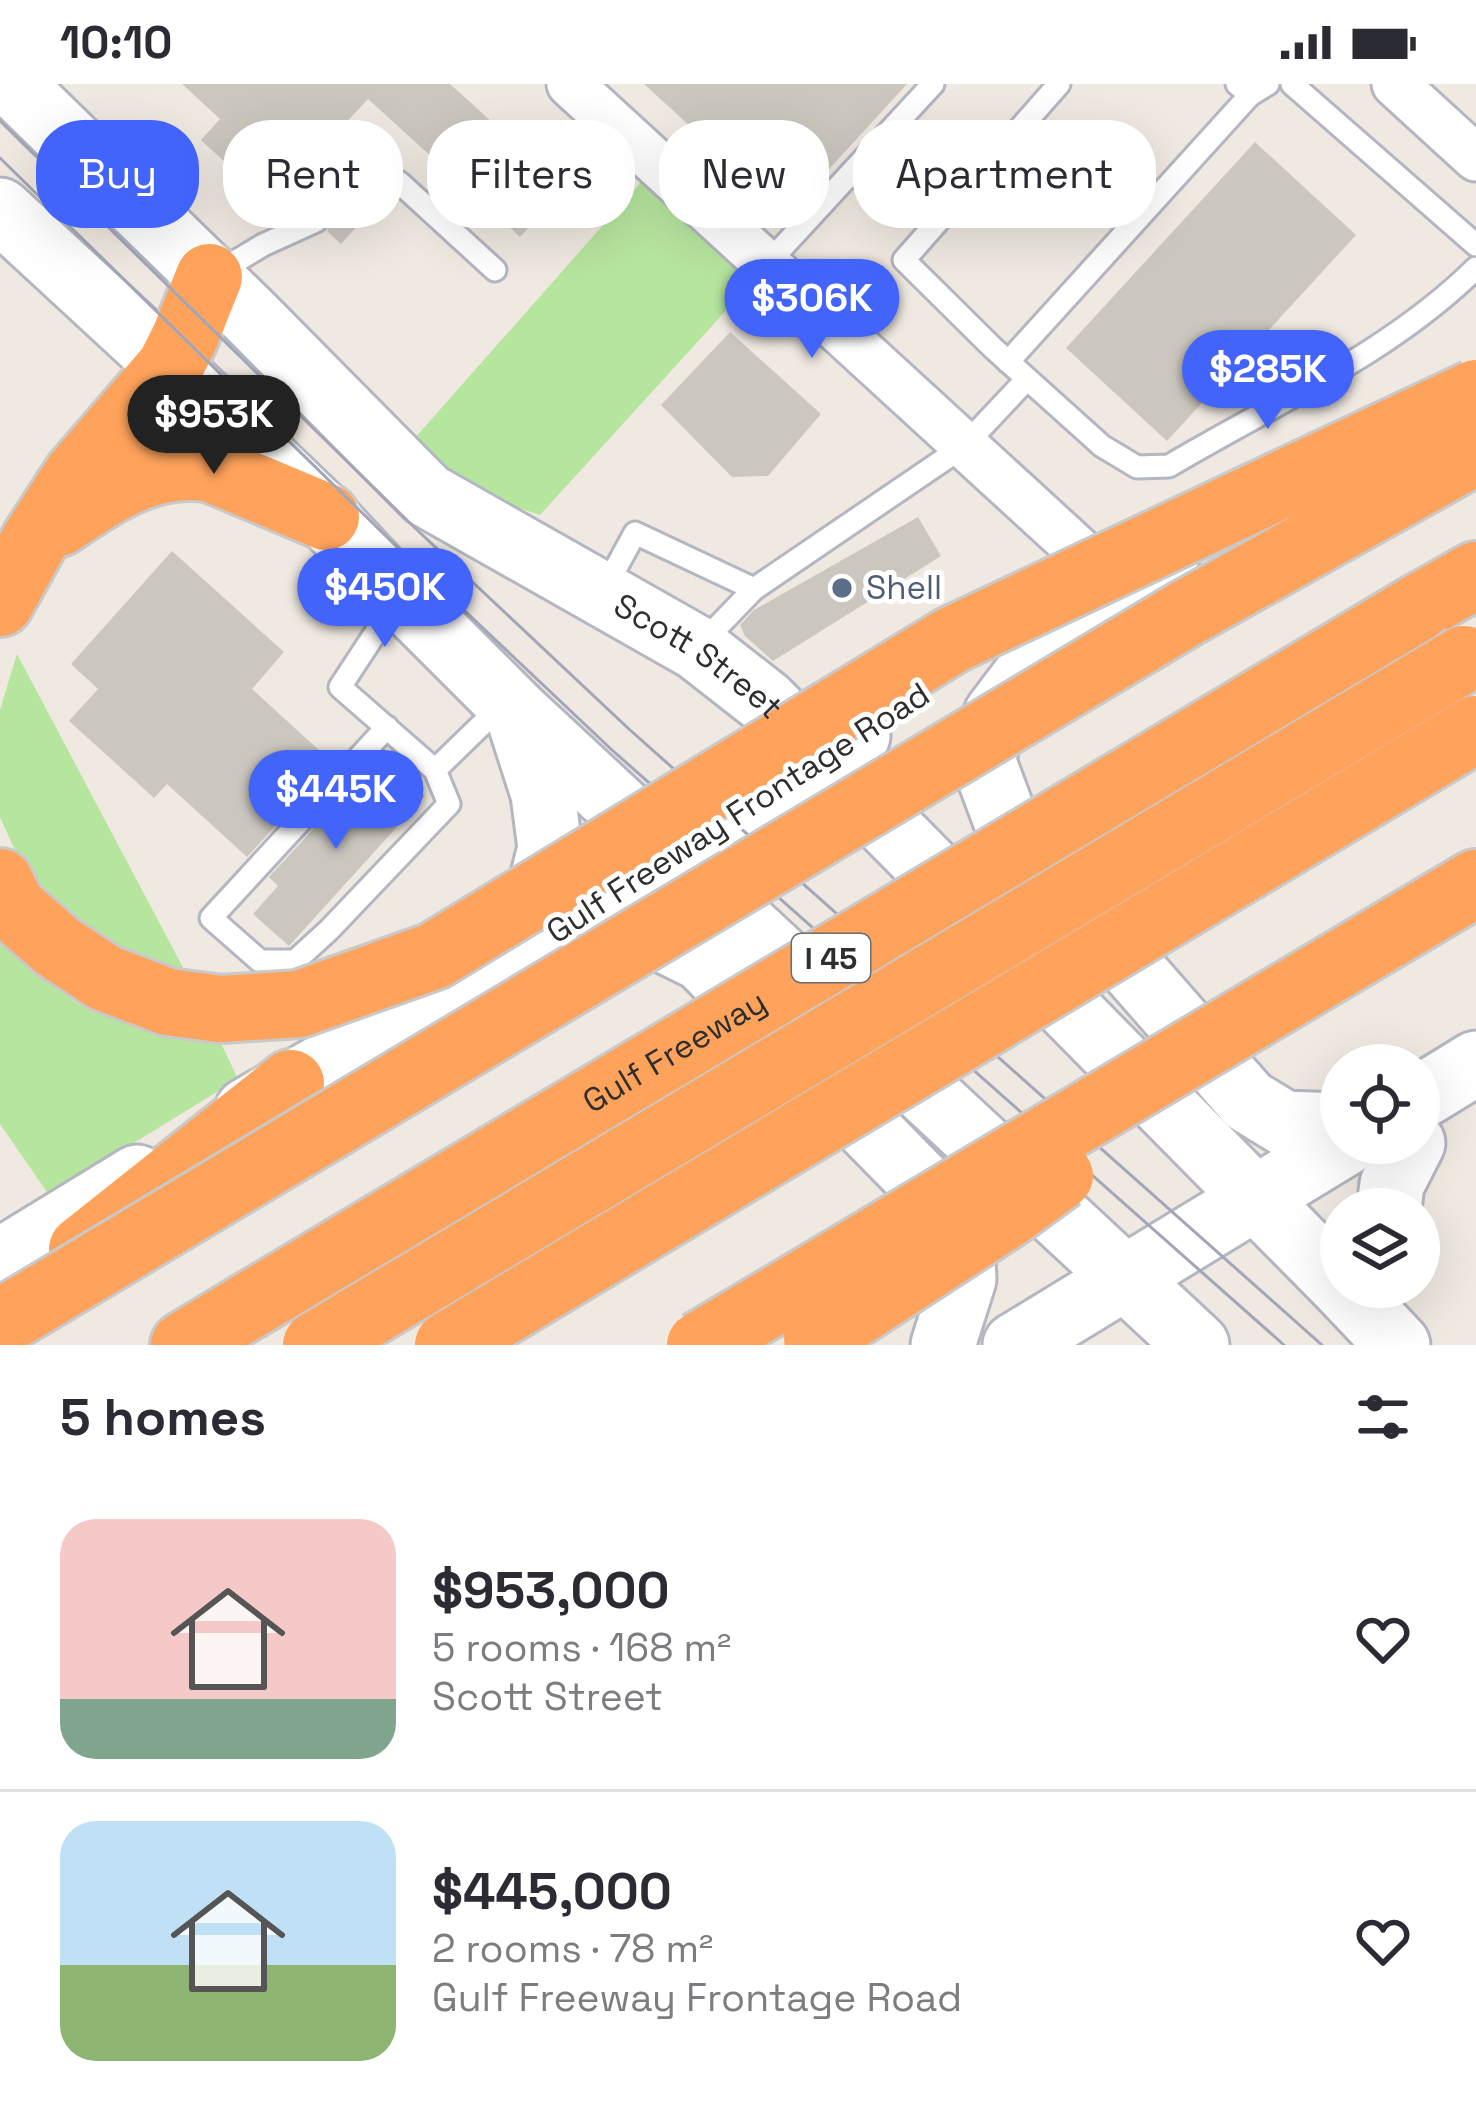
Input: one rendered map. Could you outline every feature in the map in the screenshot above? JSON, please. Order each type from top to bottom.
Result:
[{"type":"highway","points":[[0,603],[77,475],[170,367],[209,277]]},
{"type":"highway","points":[[0,882],[12,907],[58,947],[105,978],[168,1002],[220,1010],[299,1004],[434,956],[952,640],[1476,393]]},
{"type":"highway","points":[[0,1318],[1185,614],[1476,451]]},
{"type":"highway","points":[[36,538],[149,470],[193,466],[212,469],[326,517]]},
{"type":"highway","name":"Gulf Freeway","points":[[184,1345],[1476,575]]},
{"type":"highway","name":"Gulf Freeway","points":[[316,1345],[1470,656]]},
{"type":"highway","points":[[448,1345],[1476,729]]},
{"type":"highway","points":[[700,1345],[1476,884]]},
{"type":"highway","points":[[810,1345],[1011,1212],[1402,927]]},
{"type":"highway","points":[[0,1318],[291,1083]]},
{"type":"main road","name":"Scott Street","points":[[12,84],[427,495],[697,648],[766,702],[1320,1263]]},
{"type":"main road","points":[[0,210],[326,517],[512,706],[1197,1345]]},
{"type":"main road","name":"Gulf Freeway Frontage Road","points":[[0,1261],[291,1083],[521,952],[1108,577],[1364,436],[1476,367]]},
{"type":"main road","points":[[1203,524],[1036,661],[996,713],[983,760],[1008,827],[1248,1101],[1284,1123],[1320,1124]]},
{"type":"main road","points":[[512,706],[543,794],[550,848],[521,952]]},
{"type":"main road","points":[[521,952],[635,926],[702,959],[961,1223],[964,1279],[943,1345]]},
{"type":"main road","points":[[1015,1345],[1320,1159]]},
{"type":"street","points":[[570,84],[1108,577]]},
{"type":"street","points":[[1395,84],[1476,158]]},
{"type":"lane","points":[[767,264],[933,84]]},
{"type":"lane","points":[[1059,84],[904,260],[1102,446],[1137,466],[1169,466],[1376,349],[1476,268]]},
{"type":"lane","points":[[1292,84],[1476,245]]},
{"type":"lane","points":[[1008,362],[1252,88]]},
{"type":"lane","points":[[403,186],[495,270]]},
{"type":"lane","points":[[209,277],[301,228]]},
{"type":"lane","points":[[697,648],[754,589],[964,446],[1027,379]]},
{"type":"lane","points":[[600,596],[635,533],[754,589]]},
{"type":"lane","points":[[386,728],[211,918],[260,961],[295,961],[448,804],[435,770],[340,687],[400,595]]},
{"type":"lane","points":[[435,770],[512,706]]},
{"type":"green space","points":[[642,181],[659,197],[659,228],[693,228],[752,282],[540,515],[492,499],[452,474],[414,439],[600,228],[635,228],[635,189]]},
{"type":"green space","points":[[17,654],[187,975],[144,964],[53,908],[22,866],[0,817],[0,710]]},
{"type":"green space","points":[[0,941],[78,1004],[151,1033],[220,1041],[238,1079],[49,1195],[0,1124]]},
{"type":"building","points":[[182,84],[450,84],[490,120],[427,120],[427,153],[403,131],[403,120],[391,120],[368,99],[349,120],[223,120],[223,160],[201,140],[220,119]]},
{"type":"building","points":[[644,84],[907,84],[874,120],[853,120],[853,143],[829,169],[829,120],[683,120]]},
{"type":"building","points":[[1255,142],[1356,235],[1167,441],[1066,348]]},
{"type":"building","points":[[328,228],[355,228],[341,244]]},
{"type":"building","points":[[730,332],[821,414],[768,476],[732,477],[661,405]]},
{"type":"building","name":"Shell","points":[[918,517],[941,556],[773,661],[745,636],[740,625],[754,610]]},
{"type":"building","points":[[172,551],[284,652],[252,689],[333,763],[247,857],[167,784],[154,798],[69,721],[98,689],[71,664]]},
{"type":"building","points":[[389,763],[425,796],[289,946],[253,914],[278,886],[269,877],[355,784],[364,791]]},
{"type":"tram line","points":[[0,121],[414,527],[630,730],[1322,1345]]},
{"type":"tram line","points":[[0,158],[612,750],[1284,1345]]},
{"type":"place","name":"Shell","points":[[842,588]]}]
